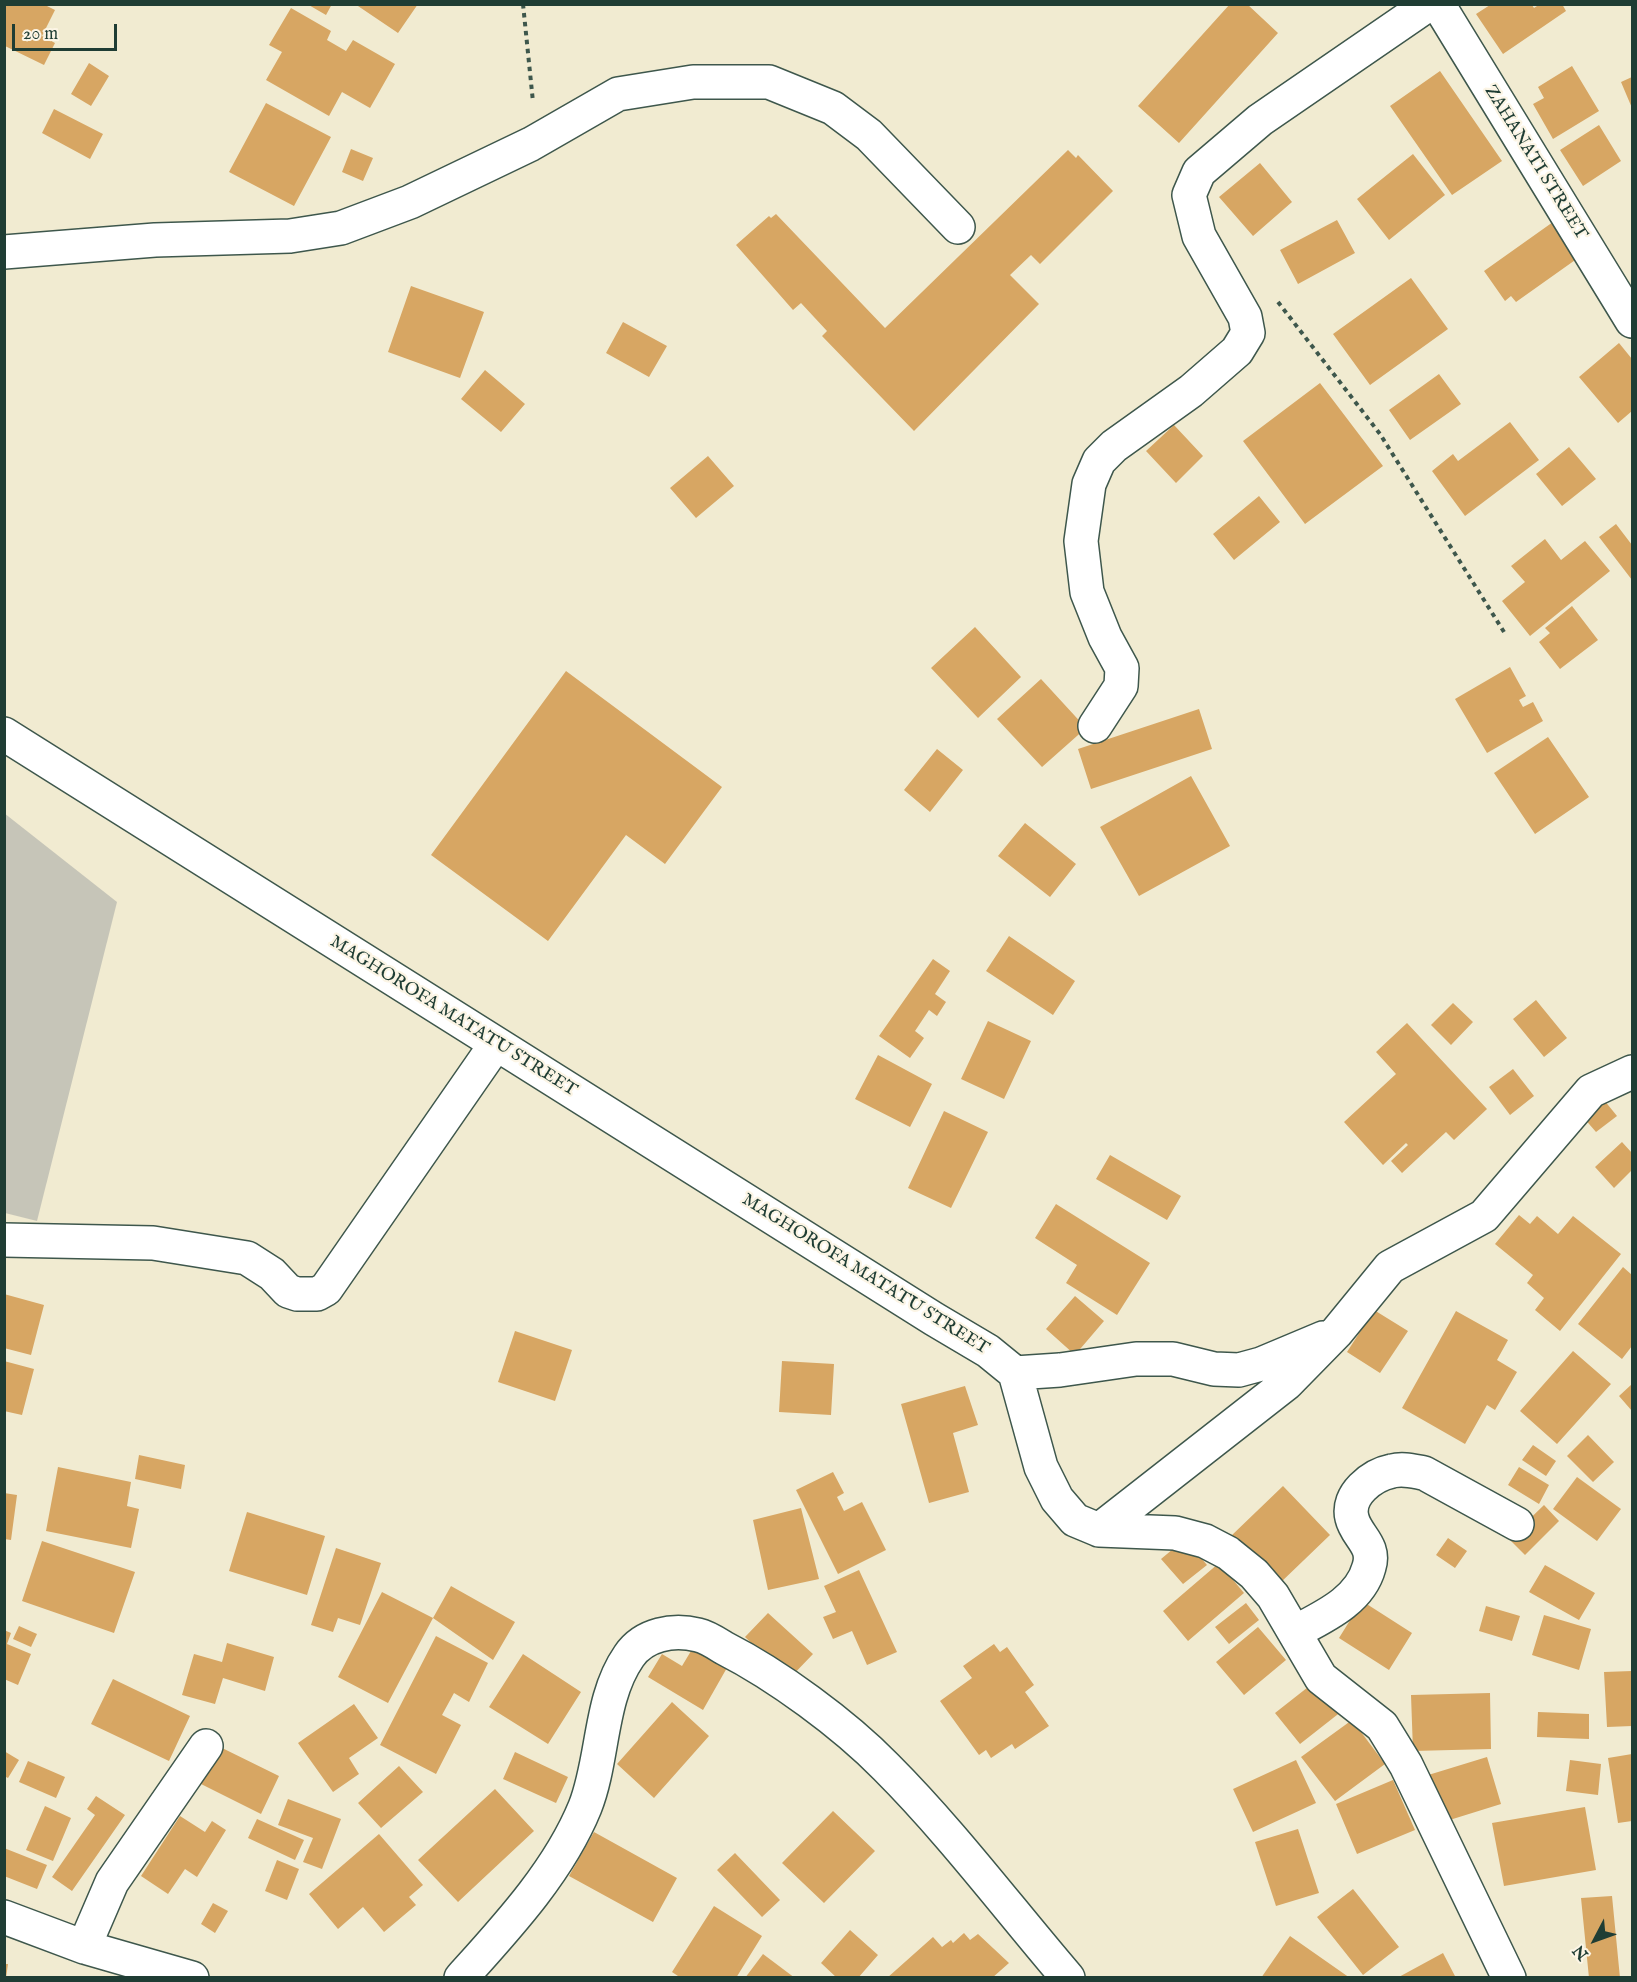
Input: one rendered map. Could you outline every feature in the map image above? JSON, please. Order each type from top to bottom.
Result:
[{"type":"street","points":[[1095,726],[1121,686],[1122,668],[1105,637],[1087,592],[1081,541],[1089,484],[1099,461],[1114,446],[1191,391],[1237,351],[1248,333],[1245,316],[1199,236],[1189,195],[1199,172],[1260,120],[1430,4]]},
{"type":"street","name":"ZAHANATI STREET","points":[[1438,4],[1632,321]]},
{"type":"street","points":[[4,252],[155,240],[290,236],[341,228],[410,201],[531,144],[618,94],[693,82],[769,82],[833,108],[869,135],[958,227]]},
{"type":"street","name":"MAGHOROFA MATATU STREET","points":[[4,734],[934,1320],[988,1351],[1015,1373]]},
{"type":"street","points":[[4,1240],[153,1243],[239,1257],[256,1262],[288,1291],[306,1295],[317,1294],[326,1289],[496,1044]]},
{"type":"street","points":[[1099,1530],[1212,1439],[1272,1396],[1336,1333],[1390,1267],[1484,1216],[1591,1091],[1632,1072]]},
{"type":"street","points":[[1336,1333],[1261,1364],[1239,1370],[1214,1370],[1173,1359],[1136,1359],[1060,1370],[1015,1373],[1041,1467],[1057,1499],[1075,1520],[1099,1530],[1175,1533],[1205,1541],[1228,1553],[1254,1574],[1273,1596],[1321,1678],[1383,1726],[1406,1765],[1509,1977]]},
{"type":"street","points":[[1295,1632],[1346,1602],[1359,1587],[1369,1568],[1372,1553],[1352,1520],[1350,1507],[1356,1494],[1372,1478],[1391,1471],[1408,1469],[1424,1473],[1517,1524]]},
{"type":"street","points":[[462,1977],[530,1896],[570,1839],[586,1805],[614,1687],[630,1655],[650,1637],[676,1632],[700,1635],[740,1656],[833,1722],[885,1766],[1068,1977]]},
{"type":"street","points":[[84,1947],[112,1882],[206,1746]]},
{"type":"street","points":[[4,1917],[84,1947],[192,1977]]},
{"type":"path","points":[[523,4],[534,114]]},
{"type":"path","points":[[1272,294],[1380,435],[1504,632]]},
{"type":"shaded area","points":[[4,813],[117,902],[37,1221],[5,1213]]},
{"type":"building","points":[[5,4],[43,4],[55,10],[42,36],[55,43],[44,65],[5,46]]},
{"type":"building","points":[[307,4],[332,4],[326,15]]},
{"type":"building","points":[[355,4],[418,4],[398,33]]},
{"type":"building","points":[[1230,4],[1247,4],[1278,33],[1179,143],[1138,106]]},
{"type":"building","points":[[1540,4],[1562,4],[1566,11],[1503,54],[1476,14],[1490,5],[1532,5],[1534,8]]},
{"type":"building","points":[[291,8],[331,31],[327,40],[346,51],[353,40],[395,64],[370,108],[342,92],[329,116],[266,80],[282,52],[269,45]]},
{"type":"building","points":[[89,63],[109,76],[91,106],[71,94]]},
{"type":"building","points":[[1572,66],[1599,111],[1553,139],[1533,104],[1544,98],[1538,87]]},
{"type":"building","points":[[1440,71],[1502,161],[1452,195],[1390,106]]},
{"type":"building","points":[[1632,77],[1632,108],[1621,82]]},
{"type":"building","points":[[266,103],[331,137],[294,206],[229,172]]},
{"type":"building","points":[[54,109],[103,134],[90,159],[42,133]]},
{"type":"building","points":[[1599,125],[1621,161],[1583,186],[1560,150]]},
{"type":"building","points":[[351,149],[373,158],[363,181],[342,172]]},
{"type":"building","points":[[1068,150],[1076,158],[1078,155],[1113,191],[1040,264],[1031,255],[1010,275],[1039,304],[914,431],[822,336],[827,331],[801,303],[793,310],[736,245],[769,216],[771,218],[776,214],[885,328]]},
{"type":"building","points":[[1413,154],[1445,195],[1389,240],[1357,199]]},
{"type":"building","points":[[1260,163],[1292,202],[1253,236],[1219,197]]},
{"type":"building","points":[[1337,220],[1355,253],[1298,284],[1280,250]]},
{"type":"building","points":[[1553,222],[1578,258],[1516,302],[1511,296],[1505,301],[1484,271]]},
{"type":"building","points":[[1411,278],[1448,329],[1370,385],[1333,334]]},
{"type":"building","points":[[411,286],[484,312],[460,378],[388,352]]},
{"type":"building","points":[[623,322],[667,346],[649,377],[606,353]]},
{"type":"building","points":[[1619,343],[1632,359],[1632,411],[1618,423],[1579,377]]},
{"type":"building","points":[[485,370],[525,404],[501,432],[461,399]]},
{"type":"building","points":[[1439,374],[1461,404],[1410,440],[1389,410]]},
{"type":"building","points":[[1320,383],[1383,466],[1305,524],[1243,441]]},
{"type":"building","points":[[1510,422],[1539,460],[1465,516],[1432,471],[1453,454],[1458,461]]},
{"type":"building","points":[[1174,425],[1203,456],[1176,483],[1146,451]]},
{"type":"building","points":[[1569,447],[1596,479],[1562,506],[1536,474]]},
{"type":"building","points":[[708,456],[734,486],[696,518],[670,488]]},
{"type":"building","points":[[1259,496],[1280,522],[1234,560],[1213,534]]},
{"type":"building","points":[[1616,524],[1632,545],[1632,580],[1599,537]]},
{"type":"building","points":[[1545,539],[1561,560],[1585,541],[1610,571],[1530,636],[1502,601],[1525,582],[1511,566]]},
{"type":"building","points":[[1572,606],[1598,640],[1560,669],[1539,642],[1550,633],[1545,628]]},
{"type":"building","points":[[975,627],[1021,677],[978,718],[931,668]]},
{"type":"building","points":[[1510,667],[1526,696],[1519,700],[1523,707],[1533,702],[1543,721],[1487,753],[1455,699]]},
{"type":"building","points":[[566,671],[722,787],[665,864],[626,835],[548,941],[431,855]]},
{"type":"building","points":[[1041,679],[1086,728],[1042,767],[997,719]]},
{"type":"building","points":[[1199,709],[1212,749],[1091,789],[1078,749]]},
{"type":"building","points":[[1548,737],[1589,797],[1535,834],[1494,773]]},
{"type":"building","points":[[937,749],[963,770],[930,812],[904,790]]},
{"type":"building","points":[[1191,776],[1230,846],[1139,896],[1100,827]]},
{"type":"building","points":[[1025,823],[1076,864],[1050,897],[998,856]]},
{"type":"building","points":[[1009,936],[1075,981],[1053,1015],[986,971]]},
{"type":"building","points":[[933,959],[950,971],[935,994],[946,1002],[937,1016],[929,1010],[915,1031],[924,1038],[910,1058],[879,1036]]},
{"type":"building","points":[[1536,1000],[1567,1038],[1544,1057],[1513,1019]]},
{"type":"building","points":[[1453,1003],[1473,1022],[1451,1045],[1431,1025]]},
{"type":"building","points":[[988,1021],[1031,1041],[1004,1099],[961,1079]]},
{"type":"building","points":[[1407,1023],[1487,1109],[1454,1140],[1446,1132],[1402,1173],[1391,1161],[1408,1145],[1406,1143],[1383,1165],[1344,1122],[1396,1074],[1376,1052]]},
{"type":"building","points":[[878,1055],[932,1084],[910,1127],[855,1099]]},
{"type":"building","points":[[1513,1069],[1534,1096],[1510,1115],[1489,1087]]},
{"type":"building","points":[[1604,1100],[1617,1116],[1596,1132],[1583,1117]]},
{"type":"building","points":[[944,1111],[988,1132],[951,1208],[908,1188]]},
{"type":"building","points":[[1622,1142],[1632,1153],[1632,1170],[1614,1188],[1595,1167]]},
{"type":"building","points":[[1110,1155],[1181,1196],[1167,1220],[1096,1179]]},
{"type":"building","points":[[1056,1204],[1150,1263],[1117,1315],[1066,1283],[1077,1265],[1035,1238]]},
{"type":"building","points":[[1519,1215],[1530,1224],[1537,1216],[1558,1234],[1573,1216],[1621,1254],[1560,1331],[1535,1310],[1544,1298],[1527,1283],[1533,1275],[1495,1244]]},
{"type":"building","points":[[1623,1267],[1632,1275],[1632,1346],[1622,1359],[1578,1324]]},
{"type":"building","points":[[4,1294],[44,1305],[31,1355],[4,1348]]},
{"type":"building","points":[[1075,1296],[1104,1321],[1075,1355],[1046,1329]]},
{"type":"building","points":[[1374,1310],[1408,1331],[1380,1373],[1347,1352]]},
{"type":"building","points":[[1456,1311],[1508,1340],[1497,1360],[1517,1372],[1495,1410],[1487,1405],[1465,1444],[1402,1408]]},
{"type":"building","points":[[515,1331],[572,1350],[555,1401],[498,1382]]},
{"type":"building","points":[[1573,1351],[1611,1384],[1557,1444],[1520,1411]]},
{"type":"building","points":[[4,1361],[34,1369],[22,1415],[4,1411]]},
{"type":"building","points":[[782,1361],[834,1364],[831,1415],[779,1412]]},
{"type":"building","points":[[1632,1384],[1632,1411],[1619,1396]]},
{"type":"building","points":[[965,1386],[978,1425],[953,1433],[969,1492],[929,1503],[901,1404]]},
{"type":"building","points":[[1588,1435],[1614,1462],[1593,1482],[1567,1456]]},
{"type":"building","points":[[1533,1445],[1556,1461],[1546,1476],[1522,1460]]},
{"type":"building","points":[[139,1455],[185,1465],[181,1489],[135,1479]]},
{"type":"building","points":[[58,1467],[131,1482],[127,1506],[139,1509],[131,1548],[46,1531]]},
{"type":"building","points":[[1519,1467],[1549,1485],[1539,1504],[1508,1485]]},
{"type":"building","points":[[833,1472],[844,1493],[837,1497],[844,1511],[862,1502],[886,1550],[838,1574],[796,1490]]},
{"type":"building","points":[[1577,1477],[1621,1509],[1597,1541],[1553,1509]]},
{"type":"building","points":[[1283,1486],[1330,1535],[1278,1585],[1231,1536]]},
{"type":"building","points":[[4,1493],[17,1495],[11,1540],[4,1539]]},
{"type":"building","points":[[1544,1505],[1559,1521],[1525,1555],[1509,1539]]},
{"type":"building","points":[[801,1508],[819,1579],[768,1590],[753,1520]]},
{"type":"building","points":[[247,1512],[325,1536],[307,1595],[229,1571]]},
{"type":"building","points":[[1448,1538],[1467,1551],[1455,1568],[1436,1555]]},
{"type":"building","points":[[1185,1539],[1207,1565],[1183,1584],[1161,1559]]},
{"type":"building","points":[[42,1541],[135,1572],[114,1633],[22,1601]]},
{"type":"building","points":[[336,1548],[381,1563],[360,1625],[338,1618],[333,1632],[311,1625]]},
{"type":"building","points":[[1219,1563],[1244,1593],[1188,1641],[1163,1611]]},
{"type":"building","points":[[1545,1565],[1595,1593],[1579,1620],[1529,1592]]},
{"type":"building","points":[[859,1570],[897,1652],[867,1665],[852,1631],[833,1639],[823,1617],[836,1612],[824,1586]]},
{"type":"building","points":[[451,1586],[515,1622],[493,1660],[433,1618]]},
{"type":"building","points":[[382,1592],[433,1618],[388,1703],[338,1677]]},
{"type":"building","points":[[1362,1601],[1412,1633],[1389,1670],[1339,1638]]},
{"type":"building","points":[[1246,1603],[1259,1620],[1229,1644],[1215,1627]]},
{"type":"building","points":[[1486,1606],[1520,1616],[1512,1641],[1479,1631]]},
{"type":"building","points":[[768,1613],[813,1654],[789,1679],[745,1637]]},
{"type":"building","points":[[1544,1615],[1591,1629],[1579,1670],[1532,1655]]},
{"type":"building","points":[[19,1626],[37,1634],[31,1647],[13,1639]]},
{"type":"building","points":[[1258,1627],[1286,1660],[1244,1695],[1216,1662]]},
{"type":"building","points":[[4,1630],[11,1633],[7,1644],[31,1654],[18,1685],[4,1679]]},
{"type":"building","points":[[436,1636],[488,1663],[469,1702],[454,1693],[442,1715],[461,1725],[436,1774],[380,1745]]},
{"type":"building","points":[[227,1643],[274,1657],[265,1691],[223,1678],[215,1704],[182,1695],[194,1654],[222,1662]]},
{"type":"building","points":[[994,1644],[1000,1652],[1007,1647],[1034,1685],[1025,1692],[1049,1726],[1015,1749],[1012,1744],[991,1758],[986,1750],[979,1755],[940,1701],[972,1678],[963,1666]]},
{"type":"building","points":[[694,1646],[728,1666],[703,1710],[648,1677],[662,1654],[682,1666]]},
{"type":"building","points":[[523,1654],[581,1692],[548,1744],[489,1707]]},
{"type":"building","points":[[1632,1671],[1632,1726],[1607,1727],[1604,1672]]},
{"type":"building","points":[[113,1679],[190,1716],[169,1761],[91,1724]]},
{"type":"building","points":[[1317,1680],[1342,1711],[1300,1744],[1275,1713]]},
{"type":"building","points":[[1490,1693],[1491,1749],[1413,1751],[1411,1695]]},
{"type":"building","points":[[672,1702],[709,1736],[654,1798],[617,1764]]},
{"type":"building","points":[[354,1704],[378,1738],[349,1758],[359,1774],[333,1792],[298,1743]]},
{"type":"building","points":[[1538,1712],[1589,1714],[1589,1739],[1537,1737]]},
{"type":"building","points":[[1352,1720],[1385,1764],[1335,1801],[1301,1757]]},
{"type":"building","points":[[216,1745],[279,1776],[261,1814],[197,1782]]},
{"type":"building","points":[[4,1751],[19,1760],[8,1778],[4,1776]]},
{"type":"building","points":[[515,1752],[568,1777],[556,1803],[503,1779]]},
{"type":"building","points":[[1632,1754],[1632,1821],[1618,1823],[1608,1758]]},
{"type":"building","points":[[1487,1757],[1501,1804],[1440,1823],[1425,1776]]},
{"type":"building","points":[[1296,1760],[1316,1803],[1253,1832],[1233,1789]]},
{"type":"building","points":[[1570,1760],[1601,1764],[1598,1795],[1566,1791]]},
{"type":"building","points":[[28,1761],[65,1777],[56,1798],[19,1782]]},
{"type":"building","points":[[399,1766],[423,1792],[381,1828],[358,1803]]},
{"type":"building","points":[[1393,1780],[1415,1830],[1357,1854],[1336,1804]]},
{"type":"building","points":[[495,1789],[534,1831],[458,1902],[418,1860]]},
{"type":"building","points":[[96,1796],[125,1815],[72,1891],[52,1877],[95,1815],[87,1809]]},
{"type":"building","points":[[288,1799],[341,1819],[322,1869],[303,1862],[313,1838],[278,1825]]},
{"type":"building","points":[[45,1806],[71,1818],[53,1861],[26,1850]]},
{"type":"building","points":[[1585,1807],[1596,1870],[1504,1886],[1492,1823]]},
{"type":"building","points":[[833,1811],[875,1851],[824,1903],[782,1863]]},
{"type":"building","points":[[180,1816],[205,1832],[212,1821],[226,1830],[197,1877],[185,1869],[168,1894],[141,1876]]},
{"type":"building","points":[[257,1819],[304,1840],[295,1860],[248,1838]]},
{"type":"building","points":[[1298,1829],[1319,1893],[1276,1906],[1255,1842]]},
{"type":"building","points":[[594,1832],[677,1878],[653,1922],[569,1876]]},
{"type":"building","points":[[379,1834],[423,1885],[409,1897],[416,1905],[384,1932],[363,1907],[338,1929],[309,1894]]},
{"type":"building","points":[[4,1848],[47,1865],[37,1889],[4,1876]]},
{"type":"building","points":[[735,1853],[780,1900],[762,1917],[717,1870]]},
{"type":"building","points":[[277,1860],[299,1869],[287,1900],[265,1891]]},
{"type":"building","points":[[1353,1889],[1399,1947],[1363,1975],[1317,1917]]},
{"type":"building","points":[[1612,1896],[1620,1978],[1589,1978],[1581,1898]]},
{"type":"building","points":[[213,1903],[228,1911],[215,1933],[201,1924]]},
{"type":"building","points":[[714,1906],[762,1936],[736,1978],[681,1978],[672,1972]]},
{"type":"building","points":[[850,1930],[878,1955],[858,1978],[837,1978],[821,1963]]},
{"type":"building","points":[[964,1933],[970,1940],[978,1934],[1009,1963],[992,1978],[887,1978],[933,1937],[942,1947],[951,1940],[953,1943]]},
{"type":"building","points":[[1290,1936],[1350,1978],[1261,1978]]},
{"type":"building","points":[[1443,1953],[1456,1978],[1397,1978]]},
{"type":"building","points":[[763,1954],[795,1978],[745,1978]]},
{"type":"building","points":[[4,1964],[8,1964],[6,1978],[4,1978]]}]
